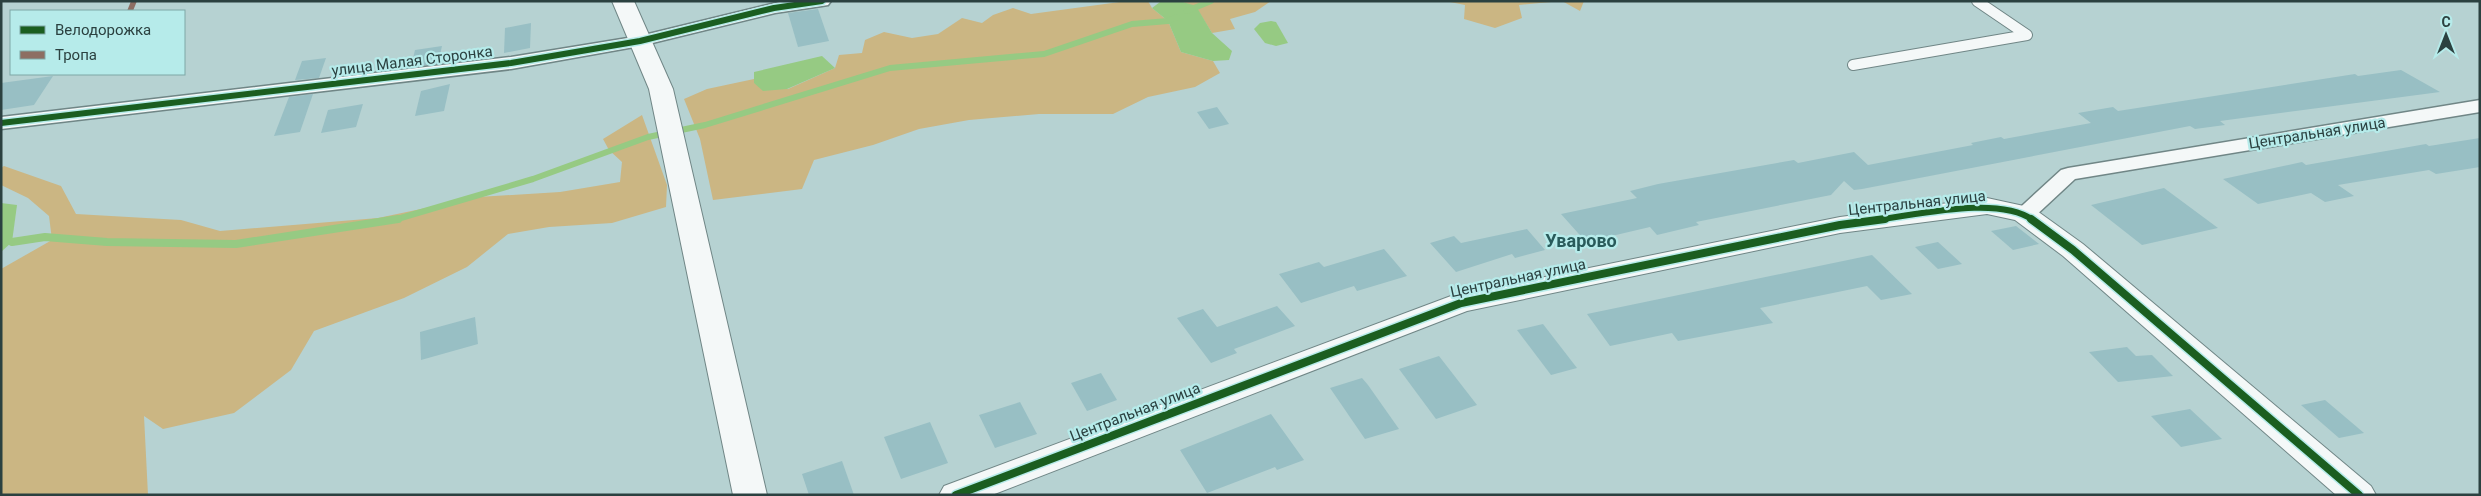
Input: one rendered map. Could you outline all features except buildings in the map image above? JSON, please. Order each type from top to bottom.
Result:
[{"type":"street","points":[[623,1],[661,89],[750,495]]},
{"type":"street","name":"улица Малая Сторонка","points":[[1,123],[511,63],[640,41],[712,25],[774,8],[822,1]]},
{"type":"street","name":"Центральная улица","points":[[956,495],[1461,303],[1840,225],[1987,206],[2024,214],[2068,174],[2480,106]]},
{"type":"street","points":[[2024,214],[2073,250],[2359,495]]},
{"type":"lane","points":[[1853,64],[2027,35],[1977,1]]},
{"type":"shaded area","points":[[1127,1],[1148,1],[1152,8],[1168,21],[1181,52],[1213,61],[1220,73],[1195,87],[1148,97],[1113,114],[1039,114],[969,120],[919,129],[873,145],[814,160],[802,189],[713,200],[700,139],[684,99],[707,89],[754,79],[754,83],[788,89],[835,68],[839,55],[862,53],[865,40],[884,32],[912,38],[938,34],[962,18],[982,23],[993,15],[1013,8],[1031,14]]},
{"type":"shaded area","points":[[1180,1],[1271,1],[1255,12],[1230,19],[1235,29],[1212,33],[1196,7]]},
{"type":"shaded area","points":[[1180,1],[1196,6],[1212,33],[1232,51],[1229,60],[1213,61],[1181,52],[1168,21],[1152,8],[1160,2]]},
{"type":"shaded area","points":[[1445,1],[1562,1],[1519,5],[1522,18],[1495,28],[1464,19],[1465,5]]},
{"type":"shaded area","points":[[1562,1],[1584,1],[1580,11]]},
{"type":"shaded area","points":[[1276,22],[1288,43],[1276,46],[1265,43],[1254,29],[1260,23]]},
{"type":"shaded area","points":[[822,56],[835,68],[787,89],[763,91],[754,83],[754,72]]},
{"type":"shaded area","points":[[642,115],[667,185],[666,207],[612,223],[549,227],[508,234],[467,267],[404,298],[314,331],[291,370],[234,413],[163,429],[144,416],[148,495],[1,495],[1,269],[52,240],[49,216],[28,198],[1,185],[1,168],[4,166],[61,186],[76,214],[181,220],[220,231],[378,218],[478,197],[560,192],[620,182],[622,162],[609,150],[603,139]]},
{"type":"shaded area","points":[[1,203],[17,205],[12,242],[1,252]]},
{"type":"waterway","points":[[1187,11],[1211,1]]},
{"type":"waterway","points":[[397,219],[533,179],[648,137],[705,125],[890,68],[1044,54],[1132,24],[1168,21],[1177,17]]},
{"type":"waterway","points":[[12,242],[45,237],[107,242],[236,244],[397,219]]},
{"type":"marked path","points":[[130,10],[134,1]]},
{"type":"cycle path","points":[[1,123],[511,63],[640,41],[712,25],[774,8],[822,1]]},
{"type":"cycle path","points":[[956,495],[1461,303],[1840,225],[1987,206],[2024,214],[2073,250],[2359,495]]},
{"type":"district","name":"Уварово","points":[[1581,240]]}]
